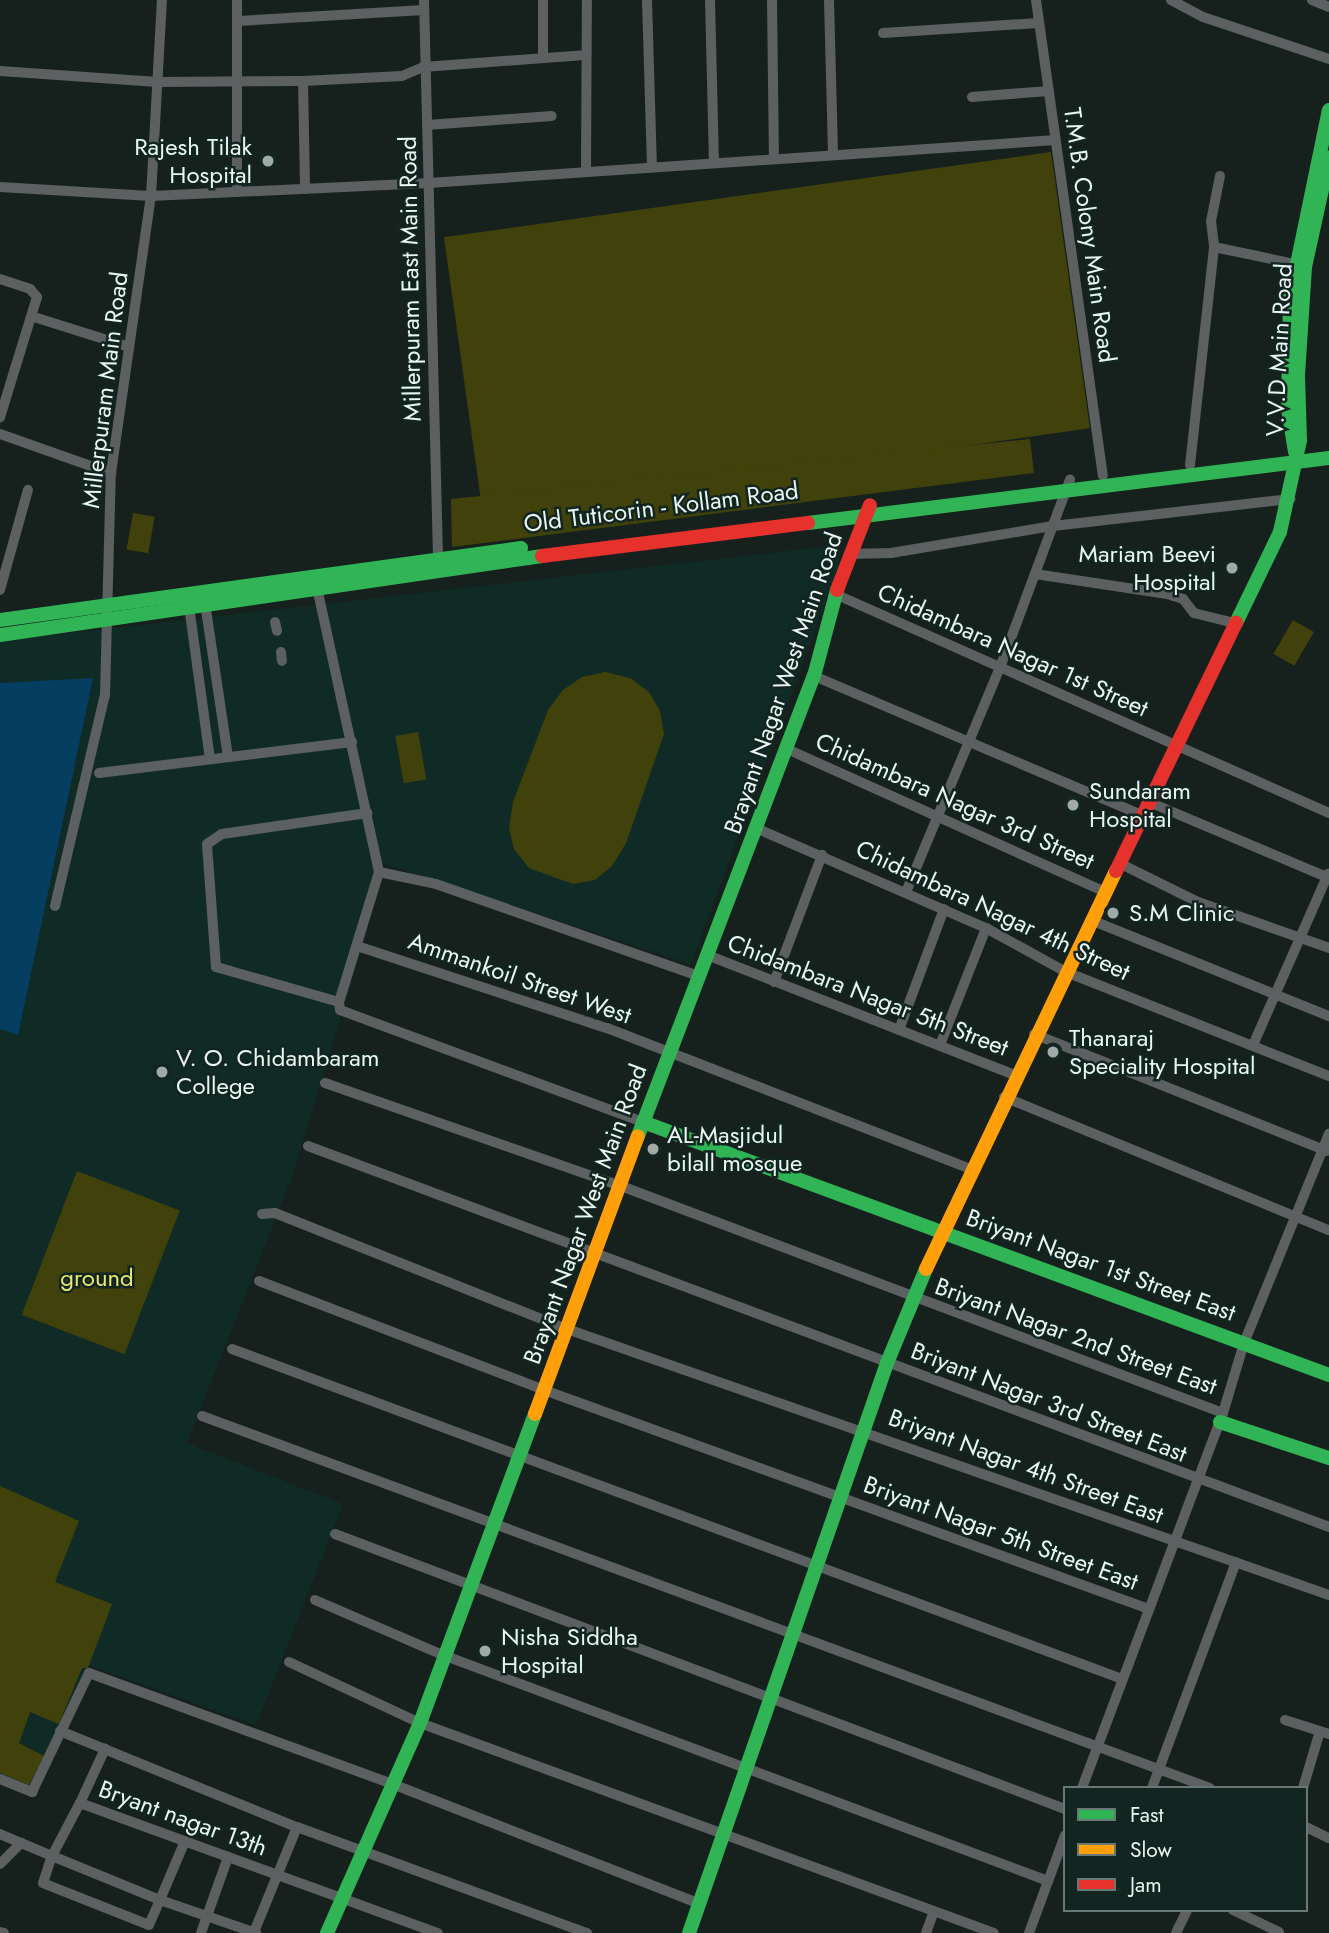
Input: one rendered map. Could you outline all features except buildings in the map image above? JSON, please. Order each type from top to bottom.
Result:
[{"type":"main road","name":"V.V.D Main Road","points":[[690,1933],[797,1632],[815,1564],[887,1363],[941,1231],[1174,745],[1280,532],[1290,499],[1295,457],[1288,409],[1300,266],[1326,159],[1329,110]]},
{"type":"main road","name":"Old Tuticorin - Kollam Road","points":[[0,620],[106,612],[315,582],[438,558],[869,510],[1068,485],[1103,475],[1295,457],[1329,448]]},
{"type":"main road","points":[[1068,485],[1295,457],[1329,458]]},
{"type":"main road","points":[[0,635],[106,612],[189,606],[315,582],[869,510]]},
{"type":"main road","name":"Brayant Nagar West Main Road","points":[[327,1933],[395,1785],[420,1723],[668,1053],[758,828],[814,676],[835,594],[869,510]]},
{"type":"main road","name":"Briyant Nagar 1st Street East","points":[[643,1122],[1329,1375]]},
{"type":"main road","points":[[1221,1417],[1329,1458]]},
{"type":"street","name":"Millerpuram Main Road","points":[[55,906],[105,695],[111,473],[151,196],[162,0]]},
{"type":"street","points":[[237,0],[237,192]]},
{"type":"street","points":[[542,0],[543,58]]},
{"type":"street","points":[[586,171],[587,0]]},
{"type":"street","points":[[647,0],[652,167]]},
{"type":"street","points":[[710,0],[714,163]]},
{"type":"street","points":[[772,0],[774,159]]},
{"type":"street","points":[[830,0],[833,155]]},
{"type":"street","name":"T.M.B. Colony Main Road","points":[[1036,0],[1103,475]]},
{"type":"street","points":[[1171,0],[1203,17],[1329,59]]},
{"type":"street","points":[[1312,0],[1329,7]]},
{"type":"street","points":[[239,21],[424,5]]},
{"type":"street","name":"Millerpuram East Main Road","points":[[424,5],[438,558]]},
{"type":"street","points":[[883,33],[1039,23]]},
{"type":"street","points":[[0,72],[158,82],[303,81],[402,76],[426,67],[585,55]]},
{"type":"street","points":[[303,81],[305,188]]},
{"type":"street","points":[[972,97],[1049,92]]},
{"type":"street","points":[[427,125],[552,116]]},
{"type":"street","points":[[0,187],[151,196],[429,183],[1056,140]]},
{"type":"street","points":[[1190,465],[1213,247],[1211,221],[1220,176]]},
{"type":"street","points":[[1213,247],[1300,266]]},
{"type":"street","points":[[0,279],[30,289],[37,297],[34,317],[0,417]]},
{"type":"street","points":[[34,317],[129,347]]},
{"type":"street","points":[[0,434],[111,473]]},
{"type":"street","points":[[906,892],[970,743],[1068,485]]},
{"type":"street","points":[[0,590],[28,490]]},
{"type":"street","points":[[849,554],[891,553],[1054,526],[1290,499]]},
{"type":"street","points":[[1035,574],[1167,594],[1183,599],[1194,613],[1234,623]]},
{"type":"street","points":[[315,582],[379,872],[339,1002],[341,1010],[643,1122]]},
{"type":"street","name":"Chidambara Nagar 1st Street","points":[[835,594],[1001,665],[1329,813]]},
{"type":"street","points":[[205,603],[228,757]]},
{"type":"street","points":[[189,606],[210,759]]},
{"type":"street","points":[[814,676],[1141,815]]},
{"type":"street","points":[[99,773],[352,742]]},
{"type":"street","name":"Chidambara Nagar 3rd Street","points":[[787,749],[1105,892]]},
{"type":"street","points":[[1149,802],[1328,876],[1272,996],[1253,1045]]},
{"type":"street","points":[[339,1002],[216,967],[206,844],[222,834],[367,813]]},
{"type":"street","name":"Chidambara Nagar 4th Street","points":[[758,828],[986,928],[1066,972],[1329,1076]]},
{"type":"street","points":[[774,982],[822,855]]},
{"type":"street","points":[[1119,863],[1198,902],[1329,948]]},
{"type":"street","points":[[379,872],[436,884],[699,976]]},
{"type":"street","points":[[899,1030],[944,909]]},
{"type":"street","points":[[1091,920],[1272,996],[1329,1016]]},
{"type":"street","points":[[940,1045],[986,928]]},
{"type":"street","name":"Ammankoil Street West","points":[[357,946],[532,1001],[970,1169]]},
{"type":"street","name":"Chidambara Nagar 5th Street","points":[[706,955],[1015,1075]]},
{"type":"street","points":[[1034,1034],[1326,1151]]},
{"type":"street","name":"Briyant Nagar 2nd Street East","points":[[325,1083],[621,1186],[1221,1417]]},
{"type":"street","points":[[1004,1097],[1329,1230]]},
{"type":"street","points":[[1083,1786],[1221,1417],[1244,1343],[1292,1216],[1326,1151],[1329,1133]]},
{"type":"street","name":"Briyant Nagar 3rd Street East","points":[[308,1146],[594,1256],[1329,1527]]},
{"type":"street","name":"Briyant Nagar 4th Street East","points":[[262,1214],[275,1213],[567,1329],[863,1430],[1329,1595]]},
{"type":"street","name":"Briyant Nagar 5th Street East","points":[[259,1281],[544,1390],[1149,1609]]},
{"type":"street","points":[[232,1349],[521,1453],[1122,1679]]},
{"type":"street","points":[[202,1416],[1098,1743],[1158,1770],[1204,1786]]},
{"type":"street","points":[[335,1534],[771,1701],[1063,1808]]},
{"type":"street","points":[[1153,1786],[1236,1562]]},
{"type":"street","points":[[315,1601],[443,1656],[1048,1881]]},
{"type":"street","points":[[289,1662],[420,1723],[994,1933]]},
{"type":"street","points":[[0,1779],[32,1792],[89,1673],[395,1785],[700,1904]]},
{"type":"street","points":[[1285,1720],[1324,1733],[1304,1786]]},
{"type":"street","points":[[61,1731],[298,1827],[570,1930],[587,1933]]},
{"type":"street","points":[[80,1802],[104,1749]]},
{"type":"street","name":"Bryant nagar 13th","points":[[52,1856],[80,1802],[438,1933]]},
{"type":"street","points":[[0,1834],[160,1900],[255,1932],[276,1875],[298,1827]]},
{"type":"street","points":[[1308,1828],[1329,1838]]},
{"type":"street","points":[[1028,1933],[1063,1840]]},
{"type":"street","points":[[52,1856],[43,1883],[149,1926],[185,1841]]},
{"type":"street","points":[[0,1864],[21,1843]]},
{"type":"street","points":[[201,1933],[228,1857]]},
{"type":"street","points":[[926,1933],[934,1911]]},
{"type":"street","points":[[1176,1933],[1186,1912]]},
{"type":"street","points":[[1237,1912],[1279,1932]]},
{"type":"shaded area","name":"V. O. Chidambaram College","points":[[841,545],[838,568],[691,964],[379,862],[366,936],[291,1179],[187,1443],[343,1504],[256,1725],[88,1665],[31,1787],[0,1775],[0,641]]},
{"type":"green space","points":[[1051,152],[1090,428],[483,514],[444,237]]},
{"type":"green space","points":[[1030,439],[1034,473],[452,547],[451,499]]},
{"type":"green space","points":[[133,513],[155,517],[148,553],[127,549]]},
{"type":"green space","points":[[1293,620],[1314,632],[1294,666],[1274,654]]},
{"type":"green space","points":[[605,672],[630,678],[649,692],[660,711],[664,734],[626,843],[612,866],[595,880],[573,884],[529,868],[514,849],[509,828],[513,802],[548,710],[563,690],[582,677]]},
{"type":"green space","points":[[418,732],[426,779],[404,783],[395,736]]},
{"type":"green space","name":"ground","points":[[77,1171],[180,1210],[125,1354],[22,1315]]},
{"type":"green space","points":[[0,1486],[79,1521],[55,1582],[112,1604],[88,1668],[82,1668],[59,1724],[30,1712],[19,1743],[44,1756],[29,1785],[0,1773]]},
{"type":"water","points":[[93,678],[18,1035],[0,1029],[0,683]]},
{"type":"traffic: fast","points":[[1295,452],[1288,409],[1290,298],[1329,110]]},
{"type":"traffic: fast","points":[[1236,623],[1280,532],[1300,440],[1298,375],[1305,267],[1329,158]]},
{"type":"traffic: fast","points":[[808,523],[1329,458]]},
{"type":"traffic: fast","points":[[0,620],[521,548]]},
{"type":"traffic: fast","points":[[0,635],[542,556]]},
{"type":"traffic: fast","points":[[638,1136],[814,676],[837,590]]},
{"type":"traffic: fast","points":[[643,1122],[1329,1375]]},
{"type":"traffic: fast","points":[[689,1933],[887,1363],[926,1269]]},
{"type":"traffic: fast","points":[[327,1933],[420,1723],[535,1414]]},
{"type":"traffic: fast","points":[[1220,1422],[1329,1458]]},
{"type":"traffic: slow","points":[[926,1269],[1116,871]]},
{"type":"traffic: slow","points":[[535,1414],[638,1136]]},
{"type":"traffic: jam","points":[[837,590],[870,505]]},
{"type":"traffic: jam","points":[[542,556],[808,523]]},
{"type":"traffic: jam","points":[[1116,871],[1236,623]]},
{"type":"place","name":"Rajesh Tilak Hospital","points":[[268,161]]},
{"type":"place","name":"Mariam Beevi Hospital","points":[[1232,568]]},
{"type":"place","name":"Sundaram Hospital","points":[[1073,805]]},
{"type":"place","name":"S.M Clinic","points":[[1113,913]]},
{"type":"place","name":"Thanaraj Speciality Hospital","points":[[1053,1052]]},
{"type":"place","name":"V. O. Chidambaram College","points":[[162,1072]]},
{"type":"place","name":"AL-Masjidul bilall mosque","points":[[653,1149]]},
{"type":"place","name":"Nisha Siddha Hospital","points":[[485,1651]]}]
